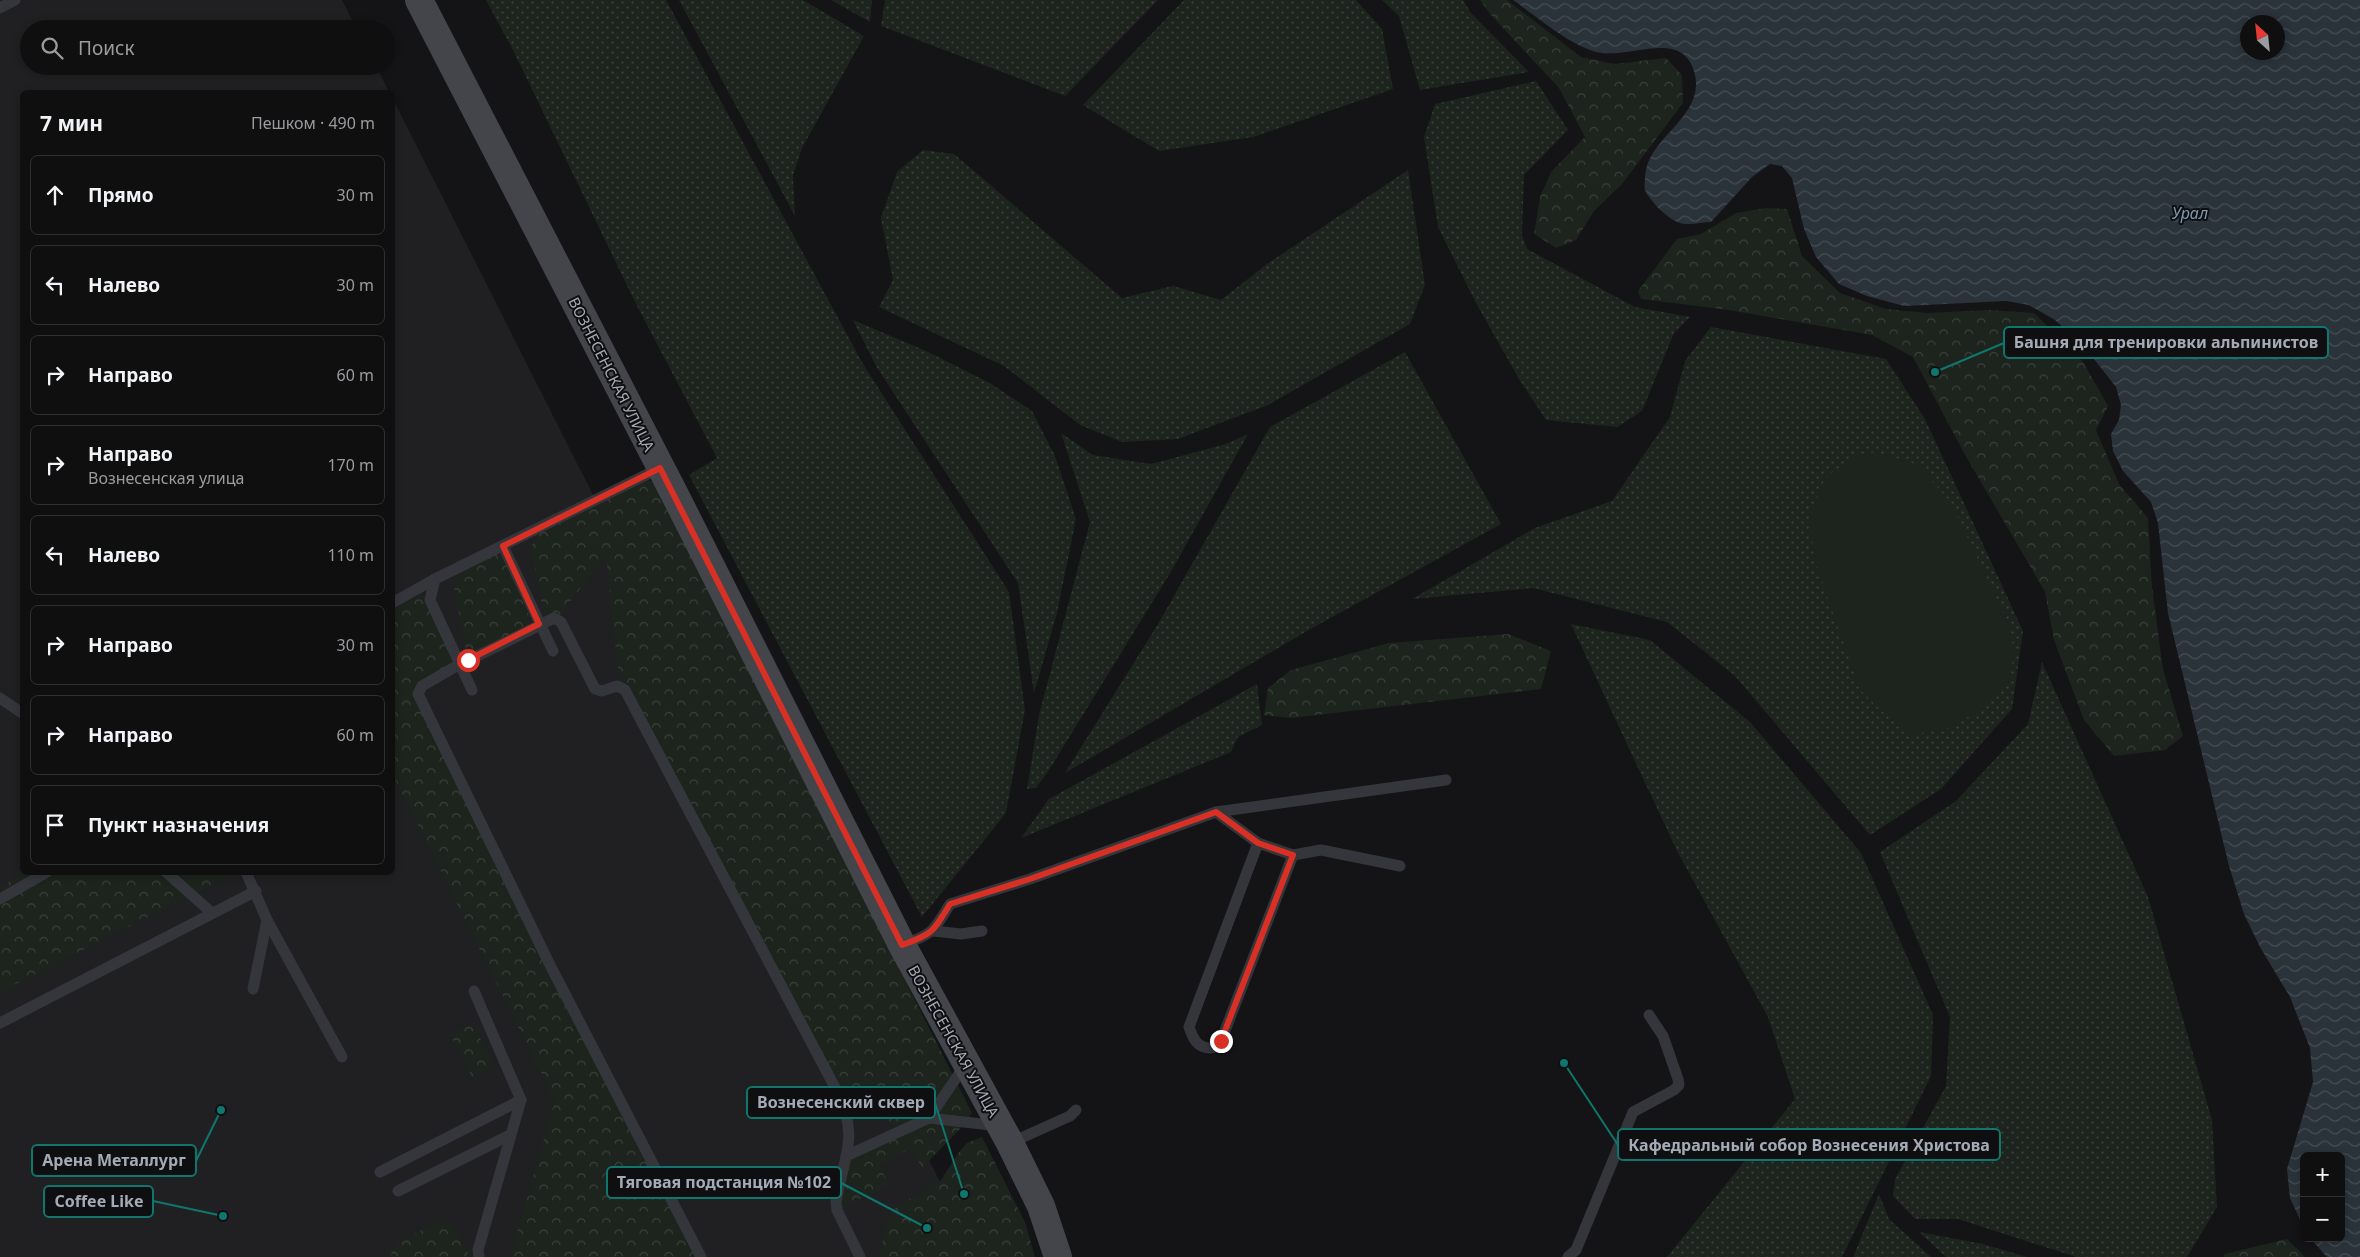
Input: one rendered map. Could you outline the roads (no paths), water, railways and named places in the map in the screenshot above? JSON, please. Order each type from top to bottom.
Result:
[{"type":"main road","name":"ВОЗНЕСЕНСКАЯ УЛИЦА","points":[[419,0],[660,468],[902,945],[1005,1134],[1041,1206],[1058,1257]]},
{"type":"lane","points":[[0,8],[15,0]]},
{"type":"lane","points":[[395,601],[435,579],[660,468]]},
{"type":"lane","points":[[503,546],[553,651]]},
{"type":"lane","points":[[435,579],[430,600],[472,690]]},
{"type":"lane","points":[[701,1257],[549,963],[419,698],[418,690],[422,686],[459,665],[554,618],[559,620],[595,689],[602,691],[616,686],[625,690],[839,1095],[848,1114],[850,1133],[836,1202],[837,1210],[860,1257]]},
{"type":"lane","points":[[0,698],[20,712]]},
{"type":"lane","points":[[902,945],[926,937],[934,931],[950,904],[1030,879],[1216,812],[1446,780]]},
{"type":"lane","points":[[1216,812],[1258,843],[1293,855],[1321,850],[1400,866]]},
{"type":"lane","points":[[1258,843],[1189,1026],[1193,1040],[1200,1046],[1217,1047],[1221,1041],[1293,855]]},
{"type":"lane","points":[[0,899],[42,875]]},
{"type":"lane","points":[[169,875],[212,913]]},
{"type":"lane","points":[[248,875],[267,920],[342,1058]]},
{"type":"lane","points":[[0,1023],[256,891]]},
{"type":"lane","points":[[253,989],[267,920]]},
{"type":"lane","points":[[934,931],[961,934],[982,931]]},
{"type":"lane","points":[[474,991],[520,1100],[478,1250],[479,1257]]},
{"type":"lane","points":[[1568,1257],[1576,1250],[1632,1112],[1674,1090],[1678,1085],[1678,1079],[1663,1036],[1649,1015]]},
{"type":"lane","points":[[846,1156],[929,1118],[966,1064]]},
{"type":"lane","points":[[380,1172],[520,1100]]},
{"type":"lane","points":[[929,1118],[1005,1134],[1070,1116],[1076,1110]]},
{"type":"lane","points":[[398,1191],[510,1135]]},
{"type":"water","name":"Урал","points":[[1513,0],[2360,0],[2360,1257],[2327,1257],[2314,1242],[2345,1242],[2345,1152],[2300,1152],[2300,1219],[2290,1198],[2287,1169],[2313,1082],[2310,1048],[2290,997],[2260,947],[2244,914],[2229,866],[2168,613],[2158,523],[2151,502],[2123,471],[2113,451],[2111,434],[2119,420],[2121,405],[2116,387],[2083,345],[2055,320],[2029,305],[2006,301],[1904,306],[1867,296],[1839,284],[1816,257],[1804,229],[1792,178],[1782,166],[1770,164],[1752,177],[1711,222],[1680,223],[1666,215],[1647,195],[1645,179],[1648,164],[1655,151],[1685,114],[1692,102],[1696,87],[1694,71],[1687,58],[1678,51],[1666,48],[1609,53],[1596,52],[1564,37]]},
{"type":"place","name":"Башня для тренировки альпинистов","points":[[1935,372]]},
{"type":"place","name":"Кафедральный собор Вознесения Христова","points":[[1564,1063]]},
{"type":"place","name":"Арена Металлург","points":[[221,1110]]},
{"type":"place","name":"Вознесенский cквер","points":[[964,1194]]},
{"type":"place","name":"Coffee Like","points":[[223,1216]]},
{"type":"place","name":"Тяговая подстанция №102","points":[[927,1228]]}]
